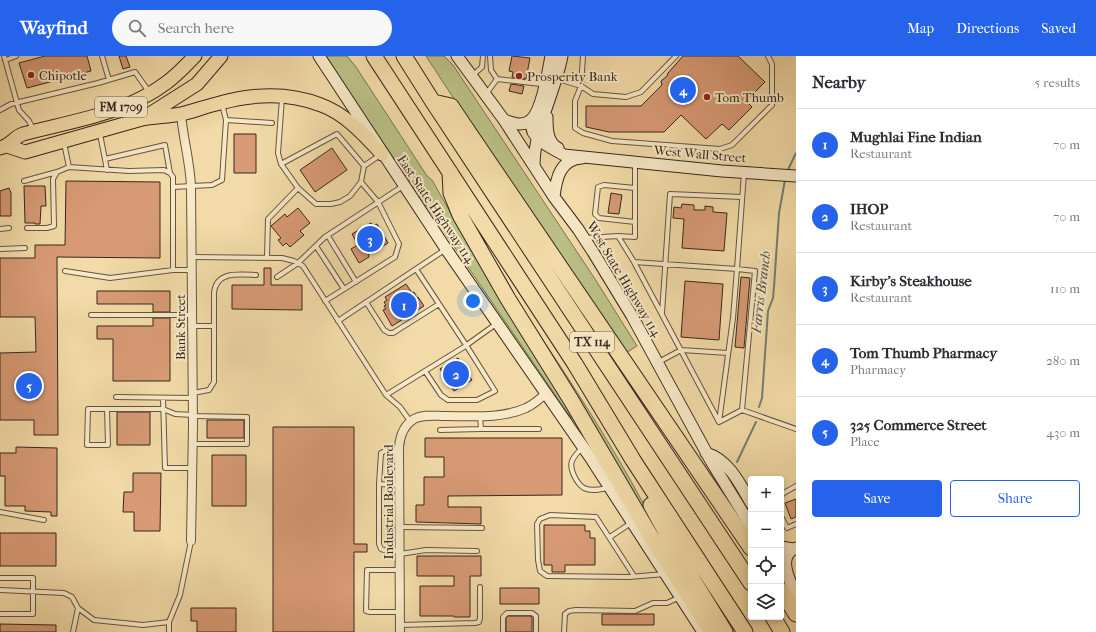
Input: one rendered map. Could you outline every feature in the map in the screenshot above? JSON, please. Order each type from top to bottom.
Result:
[{"type":"highway","name":"TX 114","points":[[374,56],[575,364],[633,460],[745,632]]},
{"type":"highway","name":"TX 114","points":[[404,56],[748,578]]},
{"type":"highway","points":[[433,102],[451,106],[748,544]]},
{"type":"highway","points":[[450,172],[451,193],[460,215],[508,299],[571,400],[650,535],[712,632]]},
{"type":"highway","points":[[633,460],[638,481],[685,566],[725,632]]},
{"type":"highway","points":[[791,593],[796,614]]},
{"type":"highway","points":[[775,620],[782,632]]},
{"type":"main road","name":"FM 1709","points":[[4,147],[20,135],[109,112],[129,104],[165,83],[195,56]]},
{"type":"main road","name":"FM 1709","points":[[4,147],[25,152],[142,119],[197,84],[221,56]]},
{"type":"main road","name":"East State Highway 114","points":[[319,56],[403,186],[546,394]]},
{"type":"main road","name":"West State Highway 114","points":[[457,56],[504,120],[554,197],[583,238],[632,316],[706,453],[748,521]]},
{"type":"main road","points":[[551,56],[551,77],[547,106],[547,131],[551,142],[556,148],[601,158]]},
{"type":"main road","points":[[504,120],[514,124],[521,124],[532,120],[537,113],[551,77],[562,56]]},
{"type":"main road","points":[[181,114],[188,94],[197,84]]},
{"type":"main road","points":[[142,119],[181,114],[221,102],[260,95],[290,96],[322,105],[336,112],[359,130],[382,154]]},
{"type":"main road","points":[[534,166],[534,152],[537,137],[547,106]]},
{"type":"main road","points":[[532,120],[533,132],[547,146],[564,155],[601,158]]},
{"type":"main road","points":[[554,197],[556,178],[570,161],[578,158],[601,158]]},
{"type":"main road","name":"West Wall Street","points":[[601,158],[796,176]]},
{"type":"main road","points":[[546,394],[703,632]]},
{"type":"main road","points":[[706,453],[723,461],[735,476],[748,498]]},
{"type":"main road","points":[[784,547],[794,549]]},
{"type":"main road","points":[[791,593],[785,567],[788,555],[794,549]]},
{"type":"main road","points":[[784,578],[791,593]]},
{"type":"street","name":"Bank Street","points":[[181,114],[192,186],[193,415],[191,541]]},
{"type":"street","points":[[410,422],[415,418],[425,416],[480,416],[519,411],[528,407],[546,394]]},
{"type":"street","name":"Industrial Boulevard","points":[[400,628],[399,451],[400,439],[405,427],[410,422]]},
{"type":"lane","points":[[16,56],[5,58],[20,110],[29,121],[34,132]]},
{"type":"lane","points":[[102,56],[109,80]]},
{"type":"lane","points":[[472,76],[482,67],[483,56]]},
{"type":"lane","points":[[490,56],[491,70],[497,79],[541,84],[551,77],[581,86],[593,94],[626,97],[641,92],[676,56]]},
{"type":"lane","points":[[583,56],[581,86],[575,101],[575,128],[583,133],[612,142],[720,149],[732,145],[772,105],[772,64],[768,56]]},
{"type":"lane","points":[[0,110],[11,104],[109,80],[135,72],[150,93]]},
{"type":"lane","points":[[486,94],[497,79]]},
{"type":"lane","points":[[282,96],[278,153],[281,164],[298,188],[316,204],[340,202],[350,196],[361,182],[364,166],[382,154]]},
{"type":"lane","points":[[173,187],[212,185],[222,180],[226,120],[221,102]]},
{"type":"lane","points":[[226,120],[272,123]]},
{"type":"lane","points":[[99,131],[107,170]]},
{"type":"lane","points":[[281,164],[337,134],[364,166]]},
{"type":"lane","points":[[64,141],[69,167]]},
{"type":"lane","points":[[105,159],[165,145],[170,173],[173,177],[173,270]]},
{"type":"lane","points":[[583,238],[618,236],[634,237],[634,162]]},
{"type":"lane","points":[[24,181],[57,172],[69,167],[129,171],[164,170],[170,173]]},
{"type":"lane","points":[[27,228],[47,228],[54,226],[54,179],[57,172]]},
{"type":"lane","points":[[719,422],[733,318],[744,172]]},
{"type":"lane","points":[[325,301],[395,257],[399,244],[378,202],[361,182]]},
{"type":"lane","points":[[634,188],[604,185],[598,187],[595,214],[599,218],[634,222]]},
{"type":"lane","points":[[277,277],[298,263],[328,236],[403,186]]},
{"type":"lane","points":[[267,257],[268,219],[298,188]]},
{"type":"lane","points":[[662,314],[664,264],[670,194],[742,197]]},
{"type":"lane","points":[[0,228],[9,228]]},
{"type":"lane","points":[[328,236],[356,282]]},
{"type":"lane","points":[[618,236],[634,262],[719,422]]},
{"type":"lane","points":[[316,246],[344,289]]},
{"type":"lane","points":[[0,249],[25,248]]},
{"type":"lane","points":[[338,321],[446,249]]},
{"type":"lane","points":[[192,257],[282,258],[303,266],[386,395],[400,407],[410,422]]},
{"type":"lane","points":[[634,262],[755,271],[742,410]]},
{"type":"lane","points":[[416,269],[495,391],[477,400],[448,400],[441,395],[425,371]]},
{"type":"lane","points":[[66,271],[110,278],[173,270],[192,270]]},
{"type":"lane","points":[[116,397],[163,398],[192,395],[209,390],[214,382],[214,289],[219,281],[226,275],[256,274]]},
{"type":"lane","points":[[366,302],[384,330],[389,333],[393,333],[439,304]]},
{"type":"lane","points":[[91,315],[192,315]]},
{"type":"lane","points":[[386,395],[466,345],[497,323]]},
{"type":"lane","points":[[192,326],[214,326]]},
{"type":"lane","points":[[657,363],[680,350],[728,353]]},
{"type":"lane","points":[[163,398],[165,468],[192,468]]},
{"type":"lane","points":[[107,409],[108,445],[87,445],[88,409],[107,409],[163,409],[175,414],[247,416],[247,444],[192,444]]},
{"type":"lane","points":[[719,422],[742,410],[796,429]]},
{"type":"lane","points":[[480,416],[481,429]]},
{"type":"lane","points":[[440,430],[540,429]]},
{"type":"lane","points":[[583,448],[572,460],[571,465],[574,477],[583,488],[595,490],[609,488]]},
{"type":"lane","points":[[399,451],[385,451],[381,453],[379,484],[380,549],[400,552],[426,550],[477,551]]},
{"type":"lane","points":[[379,484],[399,484]]},
{"type":"lane","points":[[784,493],[796,486]]},
{"type":"lane","points":[[0,512],[44,520]]},
{"type":"lane","points":[[634,576],[610,536],[596,517],[550,516],[540,518],[537,524],[538,560],[540,571],[547,576],[634,576],[665,574]]},
{"type":"lane","points":[[784,521],[788,528],[796,524]]},
{"type":"lane","points":[[610,536],[632,523]]},
{"type":"lane","points":[[400,527],[482,528]]},
{"type":"lane","points":[[169,632],[169,622],[180,596],[191,541]]},
{"type":"lane","points":[[400,570],[367,570],[366,611],[400,612]]},
{"type":"lane","points":[[0,578],[33,578],[33,614],[0,614]]},
{"type":"lane","points":[[400,628],[479,622],[480,586]]},
{"type":"lane","points":[[0,590],[33,590],[64,593],[72,598],[78,608],[94,620],[143,625],[169,622]]},
{"type":"lane","points":[[564,632],[565,614],[569,611],[635,611],[653,603],[667,603],[680,597]]},
{"type":"lane","points":[[73,632],[78,608]]},
{"type":"lane","points":[[503,632],[503,617],[507,613],[532,613],[536,616],[536,632]]},
{"type":"green space","points":[[324,56],[347,56],[356,67],[427,176],[432,180],[522,336],[574,416],[571,418]]},
{"type":"green space","points":[[426,56],[444,56],[453,65],[595,279],[637,346],[626,353],[499,168]]},
{"type":"green space","points":[[517,300],[602,432],[622,466],[659,535],[676,571]]},
{"type":"building","points":[[45,56],[87,56],[91,71],[27,88],[19,63]]},
{"type":"building","points":[[119,56],[126,56],[130,67],[123,69]]},
{"type":"building","name":"Prosperity Bank","points":[[512,56],[530,58],[526,79],[512,77],[513,72],[509,71]]},
{"type":"building","name":"Tom Thumb","points":[[683,56],[738,56],[765,82],[746,101],[752,107],[729,130],[722,124],[706,139],[681,115],[664,132],[609,132],[586,127],[586,106],[641,106],[662,85],[661,81],[667,76]]},
{"type":"building","points":[[511,84],[524,86],[522,94],[509,91]]},
{"type":"building","points":[[234,134],[256,134],[256,173],[234,173]]},
{"type":"building","points":[[332,148],[347,170],[315,192],[300,170]]},
{"type":"building","points":[[66,181],[160,182],[160,258],[57,257],[58,435],[34,435],[34,420],[0,420],[0,353],[36,352],[35,317],[0,317],[0,258],[35,258],[35,245],[65,245]]},
{"type":"building","points":[[24,186],[45,186],[46,206],[41,206],[40,224],[25,223]]},
{"type":"building","points":[[9,188],[11,193],[11,216],[0,216],[0,191]]},
{"type":"building","points":[[611,193],[622,195],[619,214],[608,213]]},
{"type":"building","points":[[682,204],[694,205],[694,210],[705,210],[705,206],[713,207],[713,212],[727,213],[724,251],[682,248],[684,219],[673,218],[674,207],[681,208]]},
{"type":"building","points":[[298,208],[310,223],[300,231],[304,235],[290,247],[286,243],[283,246],[278,240],[281,238],[271,226],[285,214],[287,217]]},
{"type":"building","points":[[371,223],[373,226],[377,224],[388,243],[368,255],[369,257],[359,263],[351,249],[358,245],[352,234]]},
{"type":"building","points":[[264,268],[271,268],[271,285],[302,285],[302,310],[232,309],[232,285],[264,285]]},
{"type":"building","points":[[741,277],[750,278],[744,348],[735,347]]},
{"type":"building","points":[[685,281],[723,284],[719,340],[681,337]]},
{"type":"building","points":[[406,284],[424,306],[392,326],[383,310],[386,309],[384,302],[387,300],[385,297]]},
{"type":"building","points":[[97,291],[170,291],[170,312],[153,312],[153,304],[97,304]]},
{"type":"building","points":[[153,318],[170,318],[170,381],[113,381],[113,339],[97,339],[97,326],[153,326]]},
{"type":"building","points":[[458,358],[472,380],[454,391],[440,369]]},
{"type":"building","points":[[117,412],[150,412],[150,445],[117,445]]},
{"type":"building","points":[[207,420],[244,420],[244,438],[207,438]]},
{"type":"building","points":[[273,427],[354,427],[354,544],[367,544],[367,552],[354,552],[354,632],[273,632]]},
{"type":"building","points":[[425,438],[562,438],[562,495],[448,496],[448,507],[481,507],[481,524],[416,522],[416,505],[424,505],[424,477],[444,477],[444,457],[425,457]]},
{"type":"building","points":[[16,447],[57,448],[57,516],[51,516],[51,512],[25,511],[25,506],[5,506],[5,476],[0,476],[0,453],[16,453]]},
{"type":"building","points":[[212,455],[246,455],[246,506],[212,506]]},
{"type":"building","points":[[133,473],[161,473],[160,531],[134,531],[134,512],[123,512],[124,492],[133,492]]},
{"type":"building","points":[[796,499],[796,517],[791,519],[785,503]]},
{"type":"building","points":[[544,525],[585,525],[585,531],[590,531],[590,538],[595,538],[595,565],[565,565],[565,572],[552,572],[552,565],[544,565]]},
{"type":"building","points":[[0,533],[56,533],[56,566],[0,566]]},
{"type":"building","points":[[417,556],[481,556],[481,576],[470,576],[470,617],[420,616],[420,586],[454,586],[454,576],[417,576]]},
{"type":"building","points":[[500,588],[539,588],[539,604],[500,604]]},
{"type":"building","points":[[191,608],[236,608],[236,632],[197,632],[197,621],[191,621]]},
{"type":"building","points":[[602,614],[654,614],[654,625],[602,625]]},
{"type":"building","points":[[508,616],[531,616],[532,632],[506,632],[506,618]]},
{"type":"building","points":[[0,624],[56,625],[56,632],[0,632]]},
{"type":"waterway","name":"Farris Branch","points":[[787,172],[796,153]]},
{"type":"waterway","name":"Farris Branch","points":[[759,407],[762,398],[768,311],[773,298],[779,213],[785,180]]},
{"type":"waterway","name":"Farris Branch","points":[[737,462],[756,422]]},
{"type":"place","name":"Chipotle","points":[[31,75]]},
{"type":"place","name":"Prosperity Bank","points":[[519,76]]},
{"type":"place","name":"Tom Thumb Pharmacy","points":[[683,90]]},
{"type":"place","name":"Tom Thumb","points":[[707,97]]},
{"type":"place","name":"Kirby's Steakhouse","points":[[370,239]]},
{"type":"place","name":"Mughlai Fine Indian","points":[[404,305]]},
{"type":"place","name":"IHOP","points":[[456,374]]},
{"type":"place","name":"325 Commerce Street","points":[[29,386]]}]
